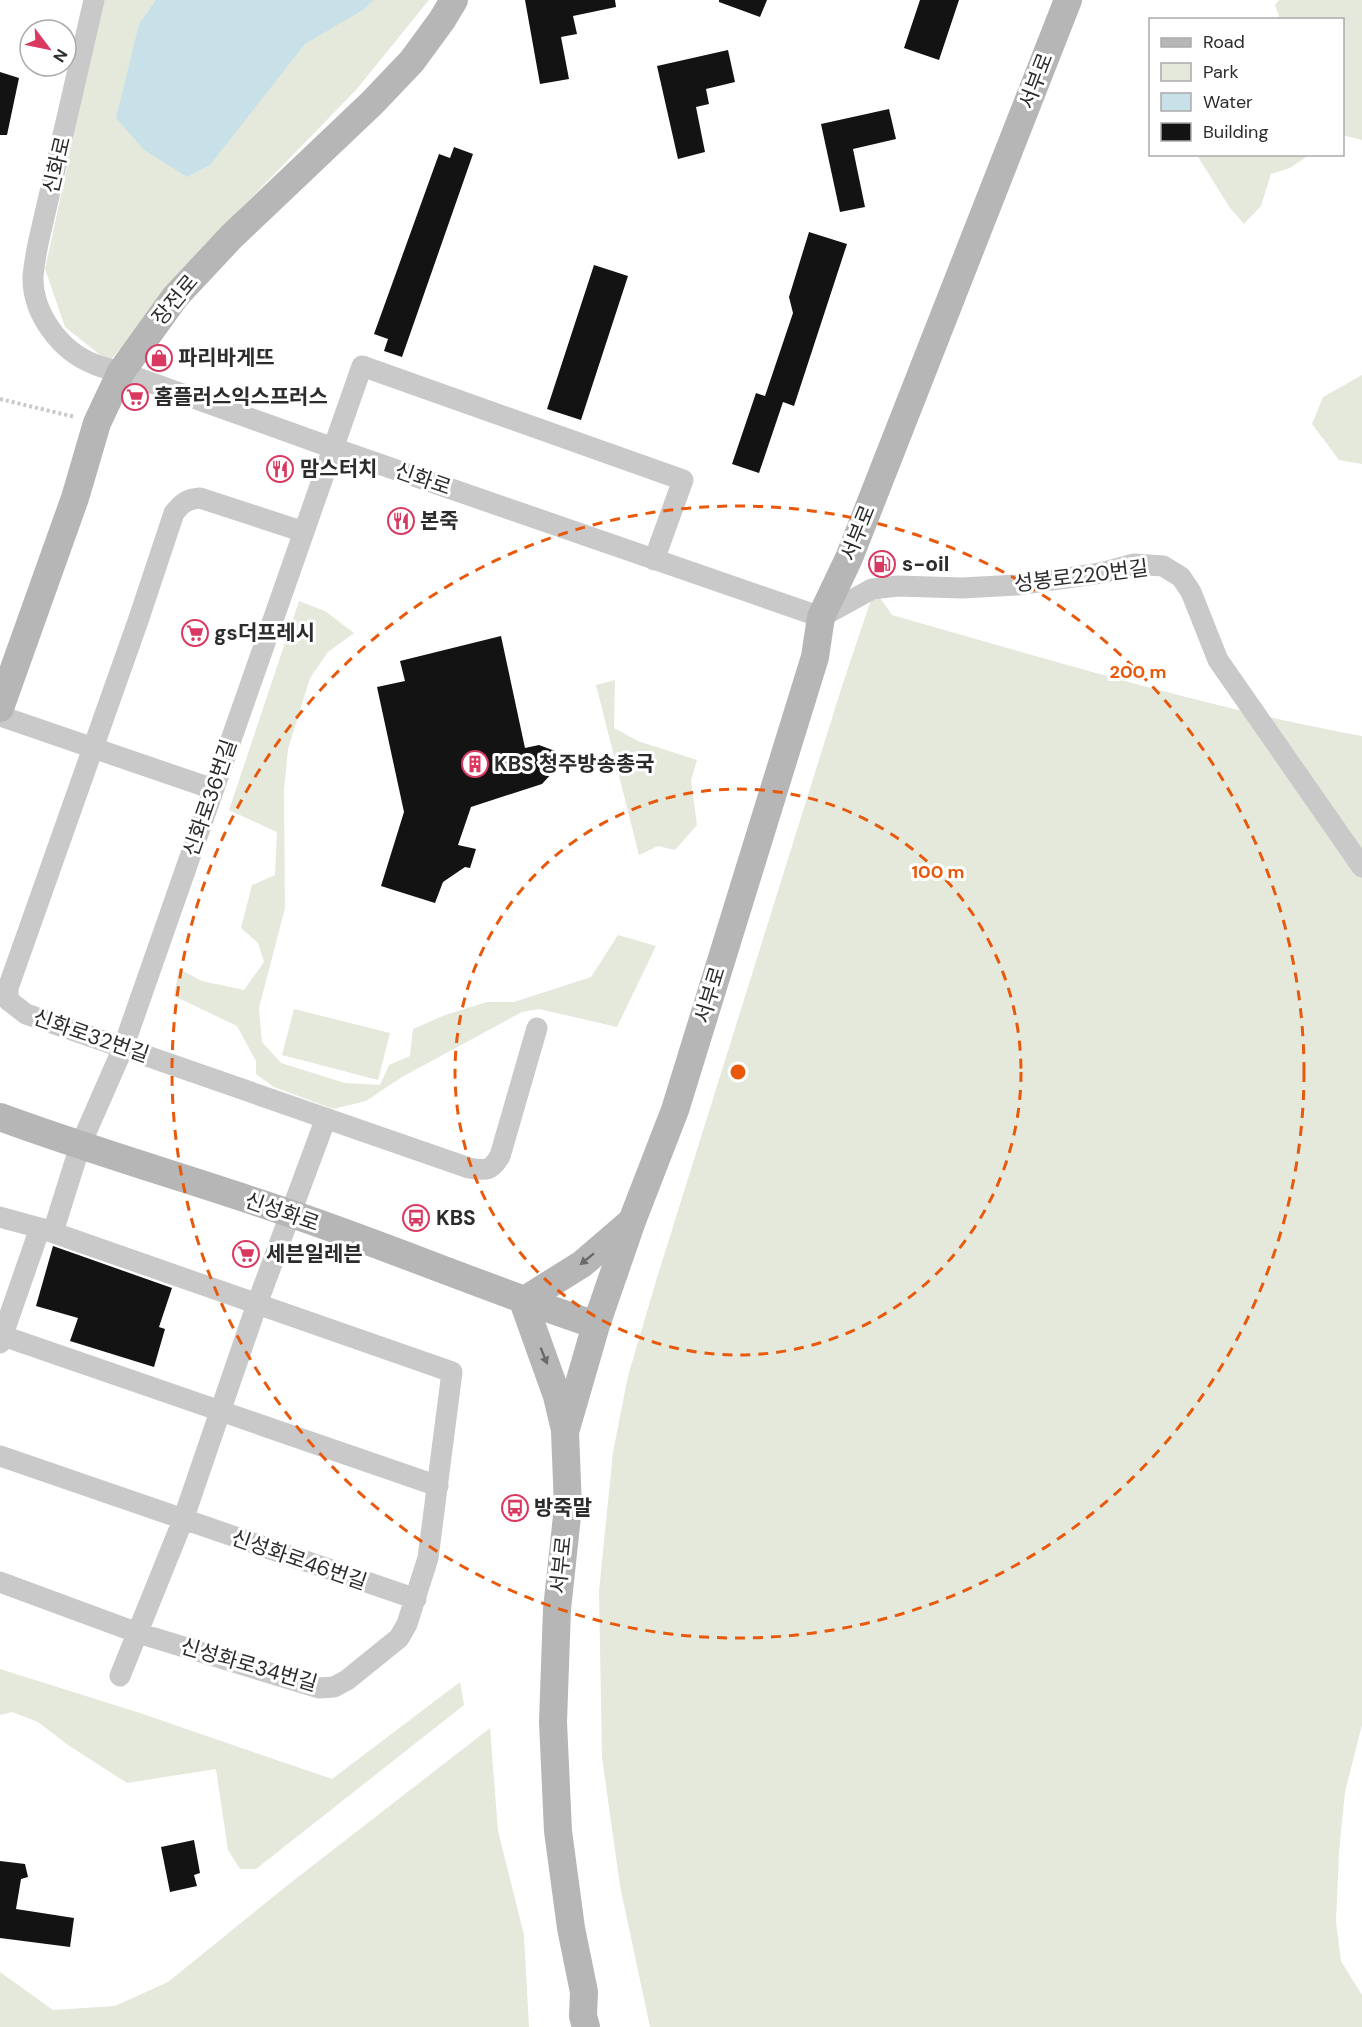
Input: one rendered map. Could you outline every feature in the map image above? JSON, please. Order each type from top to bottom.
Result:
[{"type":"main road","name":"장전로","points":[[0,708],[75,498],[98,423],[121,372],[175,297],[231,237],[372,103],[412,61],[454,0]]},
{"type":"main road","name":"서부로","points":[[586,2027],[583,2016],[584,1992],[571,1928],[558,1831],[553,1722],[557,1609],[568,1507],[565,1432],[596,1325],[632,1221],[675,1110],[815,657],[821,617],[849,558],[1068,0]]},
{"type":"main road","name":"신성화로","points":[[0,1117],[80,1146],[290,1213],[523,1301],[596,1325]]},
{"type":"main road","points":[[565,1432],[557,1396],[523,1301],[582,1264],[632,1221]]},
{"type":"street","name":"신화로","points":[[93,0],[92,14],[38,244],[33,278],[38,305],[59,341],[92,364],[121,372],[821,617]]},
{"type":"street","name":"신화로36번길","points":[[1,1338],[123,1048],[362,366],[683,480],[654,560]]},
{"type":"street","name":"신화로32번길","points":[[304,532],[200,498],[189,499],[182,503],[174,513],[8,988],[8,1000],[26,1014],[470,1168],[484,1170],[494,1166],[500,1156],[537,1028]]},
{"type":"street","name":"성봉로220번길","points":[[821,617],[872,590],[898,586],[962,588],[1017,585],[1101,573],[1134,564],[1163,566],[1181,577],[1191,592],[1218,660],[1362,867]]},
{"type":"street","points":[[0,716],[213,789]]},
{"type":"street","points":[[120,1676],[183,1520],[257,1304],[326,1118]]},
{"type":"street","points":[[0,1217],[47,1230],[257,1304]]},
{"type":"street","name":"신성화로34번길","points":[[0,1582],[138,1633],[319,1689],[334,1687],[347,1680],[399,1638],[407,1624],[428,1558],[453,1372],[257,1304]]},
{"type":"street","points":[[1,1338],[438,1486]]},
{"type":"street","name":"신성화로46번길","points":[[0,1456],[416,1599]]},
{"type":"path","points":[[0,399],[98,423]]},
{"type":"green space","points":[[103,0],[429,0],[356,90],[224,226],[109,362],[65,327],[45,269]]},
{"type":"green space","points":[[1279,0],[1362,0],[1362,140],[1344,137],[1344,18],[1280,18],[1275,5]]},
{"type":"green space","points":[[1308,156],[1290,168],[1271,174],[1261,206],[1244,224],[1230,208],[1198,157]]},
{"type":"green space","points":[[1362,375],[1362,464],[1339,460],[1312,424],[1323,397]]},
{"type":"green space","points":[[876,592],[892,615],[1184,697],[1362,736],[1362,1725],[1345,1792],[1339,1852],[1336,1922],[1341,1961],[1362,1995],[1362,2027],[650,2027],[620,1886],[602,1757],[599,1591],[613,1452],[628,1376],[656,1281],[843,683],[872,597]]},
{"type":"green space","points":[[299,601],[325,611],[354,633],[328,652],[310,678],[288,749],[284,790],[285,908],[259,1008],[262,1042],[281,1063],[345,1083],[380,1085],[389,1065],[410,1056],[413,1029],[445,1015],[487,1002],[514,1002],[591,977],[618,935],[656,946],[617,1027],[539,1009],[522,1012],[402,1077],[366,1101],[333,1109],[274,1087],[256,1074],[256,1061],[237,1026],[174,996],[179,969],[202,981],[244,990],[264,962],[258,943],[241,928],[252,885],[275,875],[277,832],[229,810]]},
{"type":"green space","points":[[615,680],[614,728],[638,741],[697,760],[691,780],[697,825],[675,850],[658,846],[639,855],[596,685]]},
{"type":"green space","points":[[294,1009],[390,1033],[378,1080],[282,1055]]},
{"type":"green space","points":[[0,1669],[140,1713],[332,1779],[460,1682],[464,1705],[256,1869],[240,1869],[228,1850],[216,1769],[127,1783],[68,1745],[38,1722],[12,1712],[0,1715]]},
{"type":"green space","points":[[490,1728],[498,1831],[524,1935],[529,2027],[0,2027],[0,1972],[53,2010],[115,2006],[168,1982],[289,1884]]},
{"type":"water","points":[[156,0],[374,0],[363,10],[305,44],[210,165],[187,177],[144,150],[116,118],[139,24]]},
{"type":"building","points":[[525,0],[615,0],[616,7],[573,16],[577,34],[561,37],[569,79],[540,84]]},
{"type":"building","points":[[719,0],[767,0],[760,17],[719,2]]},
{"type":"building","points":[[920,0],[959,0],[939,60],[904,48]]},
{"type":"building","points":[[728,50],[735,82],[706,89],[709,104],[696,107],[705,152],[678,159],[657,66]]},
{"type":"building","points":[[0,72],[19,78],[7,135],[0,135]]},
{"type":"building","points":[[889,109],[896,139],[853,149],[865,207],[840,212],[821,124]]},
{"type":"building","points":[[454,147],[473,154],[402,357],[384,351],[388,339],[374,334],[439,154],[450,158]]},
{"type":"building","points":[[809,232],[847,244],[794,406],[783,402],[759,473],[732,464],[756,393],[765,396],[793,313],[789,297]]},
{"type":"building","points":[[594,265],[628,276],[581,420],[547,409]]},
{"type":"building","name":"KBS 청주방송총국","points":[[501,636],[525,748],[539,745],[555,751],[558,758],[555,770],[542,784],[471,807],[458,845],[476,849],[470,868],[465,867],[443,882],[435,903],[381,886],[404,812],[377,687],[405,681],[400,661]]},
{"type":"building","points":[[53,1246],[172,1288],[159,1327],[165,1329],[154,1367],[70,1341],[78,1318],[36,1306]]},
{"type":"building","points":[[194,1840],[200,1873],[194,1875],[197,1886],[170,1892],[161,1847]]},
{"type":"building","points":[[0,1861],[25,1864],[28,1877],[21,1879],[16,1909],[74,1918],[70,1947],[0,1938]]},
{"type":"place","name":"파리바게뜨","points":[[159,358]]},
{"type":"place","name":"홈플러스익스프러스","points":[[135,397]]},
{"type":"place","name":"맘스터치","points":[[280,469]]},
{"type":"place","name":"본죽","points":[[401,521]]},
{"type":"place","name":"s-oil","points":[[882,564]]},
{"type":"place","name":"gs더프레시","points":[[195,633]]},
{"type":"place","name":"KBS 청주방송총국","points":[[475,764]]},
{"type":"place","name":"KBS","points":[[416,1218]]},
{"type":"place","name":"세븐일레븐","points":[[246,1254]]},
{"type":"place","name":"방죽말","points":[[515,1508]]}]
